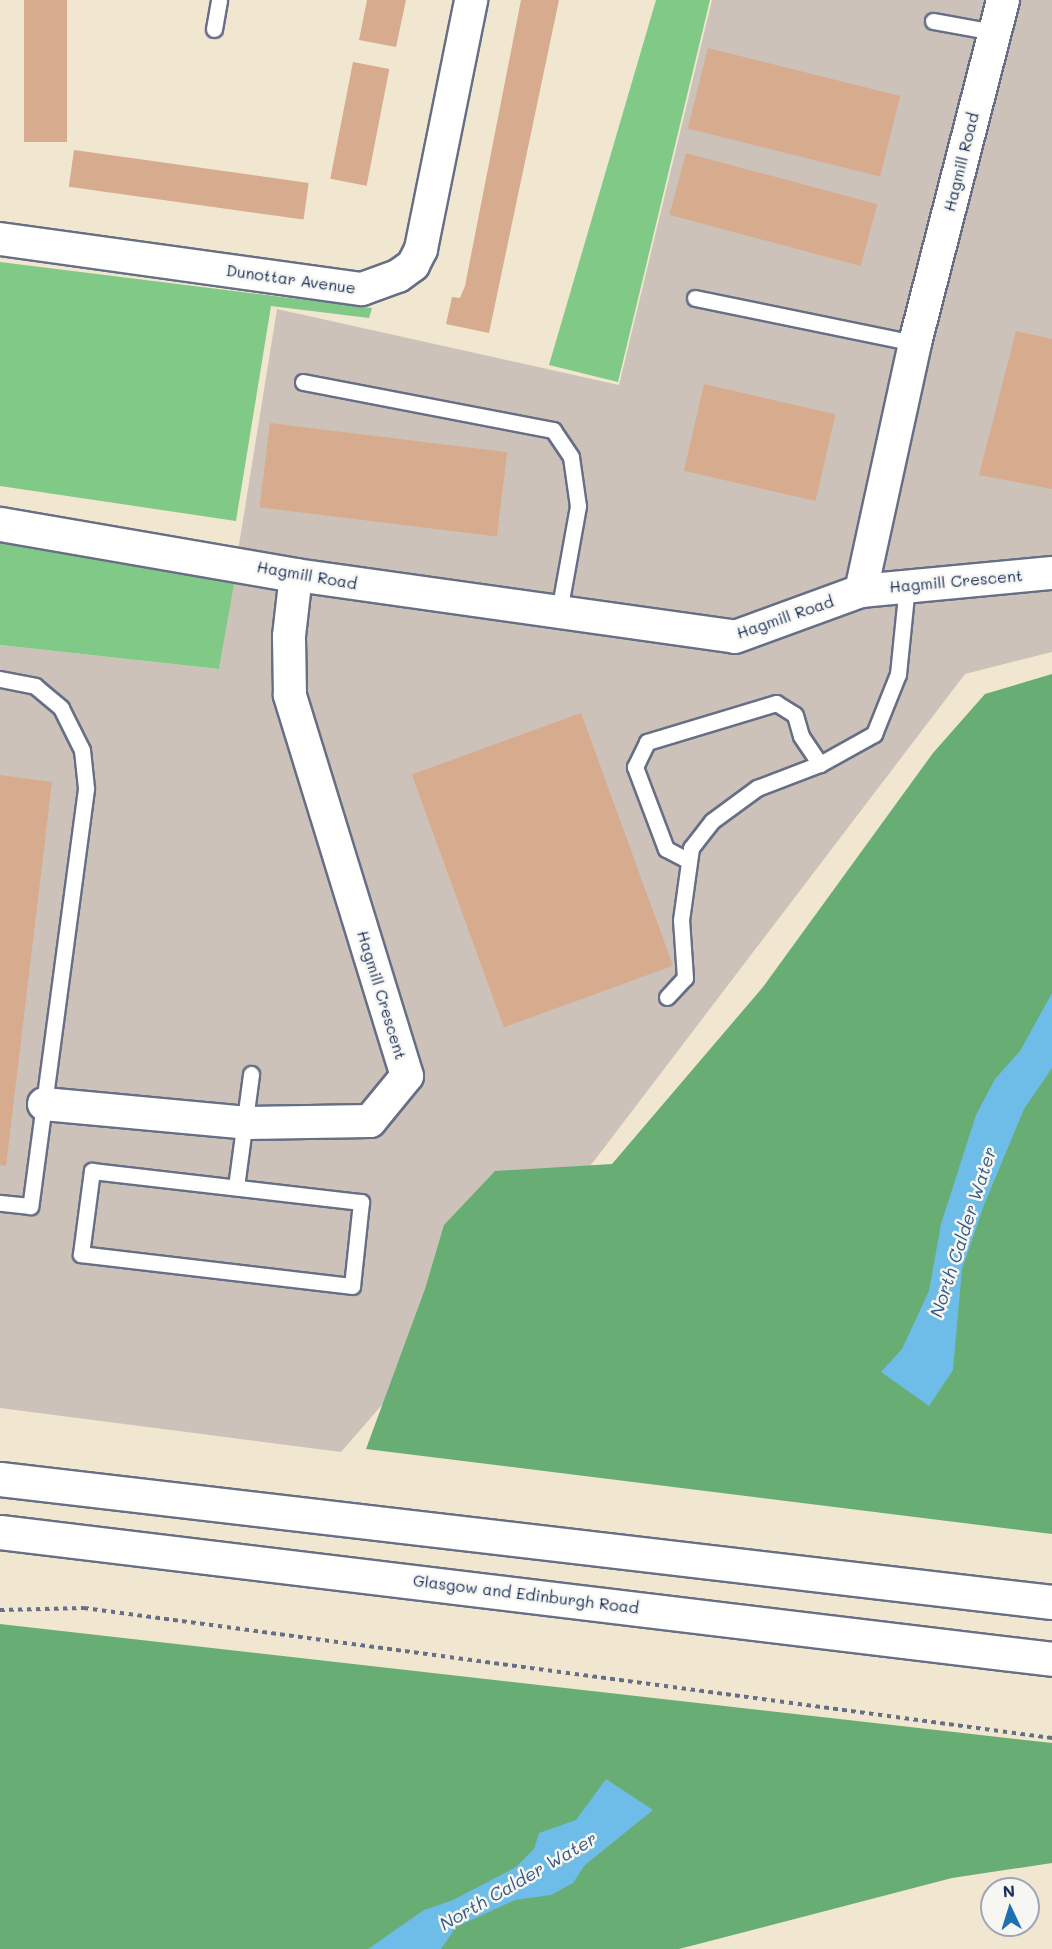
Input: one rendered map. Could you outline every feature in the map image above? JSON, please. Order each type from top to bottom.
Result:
[{"type":"main road","name":"Hagmill Road","points":[[0,524],[296,575]]},
{"type":"main road","points":[[0,1479],[1052,1602]]},
{"type":"main road","name":"Glasgow and Edinburgh Road","points":[[0,1532],[1052,1659]]},
{"type":"street","name":"Dunottar Avenue","points":[[0,239],[362,289],[390,280],[413,265],[421,249],[471,0]]},
{"type":"street","name":"Hagmill Road","points":[[296,575],[735,637],[861,591],[915,343],[1003,0]]},
{"type":"street","name":"Hagmill Crescent","points":[[861,591],[1052,573]]},
{"type":"street","name":"Hagmill Crescent","points":[[44,1104],[247,1123],[370,1121],[407,1076],[290,695],[289,636],[296,575]]},
{"type":"lane","points":[[214,29],[219,0]]},
{"type":"lane","points":[[933,21],[994,32]]},
{"type":"lane","points":[[695,297],[915,343]]},
{"type":"lane","points":[[303,382],[552,430],[571,458],[578,506],[559,612]]},
{"type":"lane","points":[[666,997],[685,978],[681,920],[691,848],[712,821],[757,788],[820,764],[874,734],[898,674],[907,585]]},
{"type":"lane","points":[[0,679],[35,686],[61,708],[82,750],[86,789],[30,1206],[0,1203]]},
{"type":"lane","points":[[689,861],[666,849],[635,767],[647,742],[776,703],[795,715],[801,736],[820,764]]},
{"type":"lane","points":[[236,1187],[247,1123],[251,1074]]},
{"type":"lane","points":[[93,1170],[236,1187],[361,1202],[352,1286],[81,1254],[93,1170]]},
{"type":"path","points":[[0,1610],[84,1608],[1052,1738]]},
{"type":"shaded area","points":[[712,0],[1052,0],[1052,652],[965,674],[594,1161],[341,1452],[0,1408],[0,645],[219,669],[277,309],[619,385]]},
{"type":"green space","points":[[656,0],[710,0],[618,382],[549,365]]},
{"type":"green space","points":[[0,262],[372,308],[369,318],[271,306],[236,521],[0,486]]},
{"type":"green space","points":[[0,542],[235,578],[219,669],[0,645]]},
{"type":"green space","points":[[1052,674],[1052,1534],[366,1449],[425,1289],[444,1225],[495,1171],[612,1164],[763,987],[933,753],[985,694]]},
{"type":"green space","points":[[0,1624],[1052,1743],[1052,1863],[952,1878],[679,1949],[0,1949]]},
{"type":"water","name":"North Calder Water","points":[[1052,993],[1052,1068],[1024,1109],[984,1205],[962,1269],[953,1370],[929,1406],[881,1372],[902,1349],[929,1291],[941,1224],[976,1115],[995,1079],[1020,1051]]},
{"type":"water","name":"North Calder Water","points":[[606,1779],[653,1810],[585,1865],[573,1883],[551,1895],[515,1900],[456,1927],[441,1949],[368,1949],[424,1910],[453,1900],[516,1867],[534,1849],[539,1833],[576,1820]]},
{"type":"building","points":[[24,0],[67,0],[67,142],[24,142]]},
{"type":"building","points":[[367,0],[406,0],[396,47],[359,40]]},
{"type":"building","points":[[521,0],[559,0],[489,333],[446,324],[452,297],[460,298],[465,286]]},
{"type":"building","points":[[708,48],[900,96],[880,176],[688,129]]},
{"type":"building","points":[[353,62],[389,69],[367,186],[330,179]]},
{"type":"building","points":[[74,150],[309,183],[304,220],[69,187]]},
{"type":"building","points":[[686,153],[877,204],[861,266],[669,215]]},
{"type":"building","points":[[1016,331],[1052,339],[1052,489],[979,475]]},
{"type":"building","points":[[704,384],[836,414],[816,501],[684,471]]},
{"type":"building","points":[[270,423],[507,452],[497,536],[260,507]]},
{"type":"building","points":[[581,713],[673,966],[504,1027],[412,775]]},
{"type":"building","points":[[0,775],[52,782],[6,1166],[0,1165]]}]
